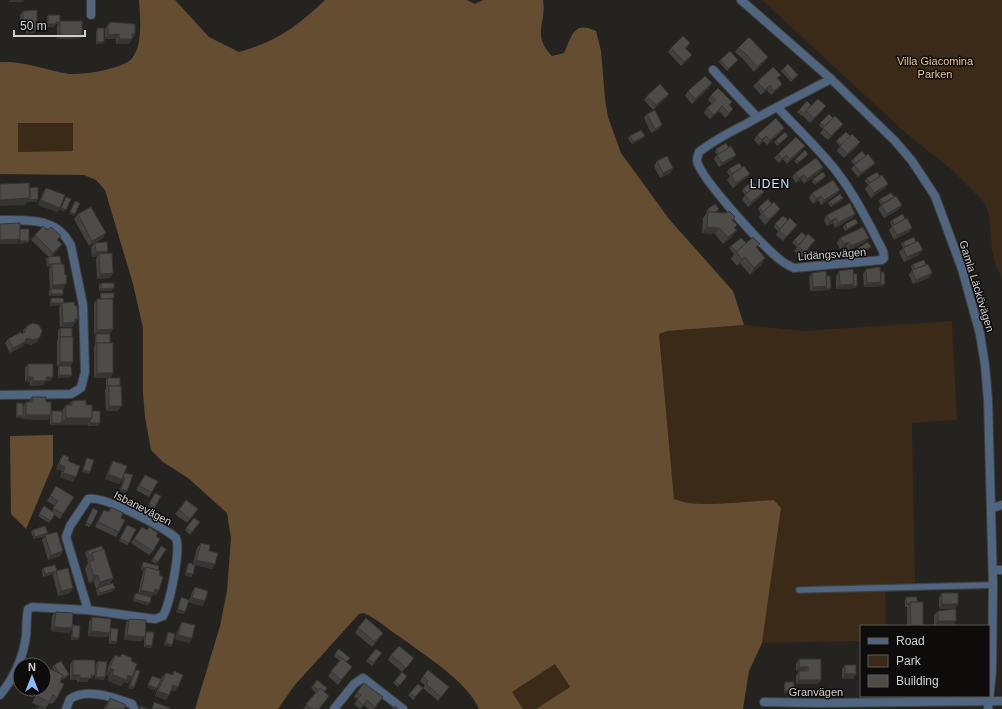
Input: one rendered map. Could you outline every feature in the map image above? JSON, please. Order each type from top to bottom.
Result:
[{"type":"street","points":[[91,0],[91,15]]},
{"type":"street","name":"Gamla Läckövägen","points":[[741,0],[831,79],[895,141],[912,161],[935,196],[952,241],[974,308],[984,353],[988,400],[993,570],[992,671],[990,688]]},
{"type":"street","points":[[713,70],[757,117]]},
{"type":"street","name":"Lidängsvägen","points":[[777,107],[825,158],[849,190],[864,212],[883,251],[884,258],[882,260],[794,268],[777,258],[739,217],[701,170],[697,160],[698,152],[757,117],[831,79]]},
{"type":"street","points":[[0,220],[37,221],[49,223],[57,227],[67,237],[73,252],[83,305],[85,372],[82,388],[70,394],[0,395]]},
{"type":"street","name":"Isbanevägen","points":[[0,695],[14,674],[21,659],[25,642],[28,609],[36,606],[88,610],[160,619],[165,612],[178,560],[178,544],[176,538],[115,505],[96,498],[88,499],[70,526],[66,537],[88,610]]},
{"type":"street","points":[[992,508],[1002,505]]},
{"type":"street","points":[[993,570],[1002,570]]},
{"type":"street","points":[[334,709],[354,684],[362,678],[403,709]]},
{"type":"street","points":[[66,709],[70,699],[74,696],[89,694],[108,696],[132,704],[134,709]]},
{"type":"street","name":"Granvägen","points":[[764,702],[820,706],[988,705],[1002,700]]},
{"type":"lane","points":[[799,590],[993,585]]},
{"type":"green space","name":"Villa Giacomina Parken","points":[[762,0],[1002,0],[1002,279],[996,266],[992,250],[989,215],[984,202],[951,169],[907,134]]},
{"type":"green space","points":[[18,123],[73,123],[73,152],[18,152]]},
{"type":"green space","points":[[952,321],[957,420],[912,423],[915,583],[885,584],[886,625],[860,625],[860,641],[762,643],[781,508],[774,500],[722,504],[695,504],[674,499],[659,334],[667,331],[744,325],[804,331]]},
{"type":"green space","points":[[555,664],[570,687],[536,709],[523,709],[512,692]]},
{"type":"shaded area","points":[[139,0],[175,0],[209,37],[239,52],[264,43],[286,32],[305,18],[325,0],[467,0],[475,4],[483,0],[543,0],[544,8],[541,35],[542,41],[552,56],[564,53],[574,32],[578,29],[588,28],[596,31],[601,51],[608,117],[621,153],[669,219],[733,291],[744,325],[667,331],[659,334],[674,499],[695,504],[722,504],[774,500],[781,508],[762,643],[749,671],[743,709],[536,709],[570,687],[555,664],[512,692],[523,709],[479,709],[465,689],[444,669],[378,621],[364,613],[359,614],[294,686],[278,709],[195,709],[220,626],[227,591],[231,538],[227,513],[188,478],[163,462],[151,450],[145,417],[143,393],[143,328],[133,284],[105,190],[96,180],[84,175],[0,174],[0,62],[26,64],[69,74],[93,72],[122,65],[133,57],[140,37]],"holes":[[[18,123],[73,123],[73,151],[18,152]]]},
{"type":"shaded area","points":[[53,435],[53,465],[26,529],[11,514],[10,436]]},
{"type":"building","points":[[37,10],[37,29],[30,29],[29,23],[23,23],[23,11]]},
{"type":"building","points":[[48,15],[60,15],[60,22],[56,22],[56,24],[48,24]]},
{"type":"building","points":[[60,21],[82,21],[82,35],[60,35]]},
{"type":"building","points":[[110,22],[135,24],[135,34],[132,34],[132,39],[119,39],[119,34],[108,35],[108,24],[110,24]]},
{"type":"building","points":[[97,28],[104,28],[104,42],[97,42]]},
{"type":"building","points":[[683,36],[690,43],[685,48],[692,55],[684,62],[671,48]]},
{"type":"building","points":[[749,37],[768,57],[757,67],[746,54],[738,48]]},
{"type":"building","points":[[730,51],[738,60],[728,69],[720,60]]},
{"type":"building","points":[[788,64],[798,75],[792,80],[783,69]]},
{"type":"building","points":[[773,67],[781,75],[777,78],[782,84],[774,91],[770,85],[765,90],[757,82]]},
{"type":"building","points":[[705,76],[712,83],[695,99],[688,91]]},
{"type":"building","points":[[660,84],[669,94],[656,105],[647,96]]},
{"type":"building","points":[[718,88],[732,102],[729,105],[733,109],[729,113],[722,106],[714,115],[707,108],[716,100],[711,95]]},
{"type":"building","points":[[818,99],[826,106],[814,118],[806,111]]},
{"type":"building","points":[[807,101],[811,105],[804,114],[799,110]]},
{"type":"building","points":[[655,110],[662,125],[655,129],[647,114]]},
{"type":"building","points":[[829,114],[833,118],[825,127],[820,123]]},
{"type":"building","points":[[835,116],[843,124],[831,136],[823,128]]},
{"type":"building","points":[[776,118],[784,128],[770,140],[766,136],[762,140],[757,135]]},
{"type":"building","points":[[641,130],[645,136],[633,142],[630,136]]},
{"type":"building","points":[[785,132],[788,136],[779,144],[776,140]]},
{"type":"building","points":[[846,132],[850,136],[841,145],[837,140]]},
{"type":"building","points":[[852,134],[860,142],[847,154],[840,146]]},
{"type":"building","points":[[796,137],[805,146],[790,159],[786,155],[782,159],[778,154]]},
{"type":"building","points":[[726,143],[729,148],[719,154],[716,149]]},
{"type":"building","points":[[731,146],[736,155],[722,163],[717,155]]},
{"type":"building","points":[[805,150],[808,154],[799,162],[796,159]]},
{"type":"building","points":[[862,151],[866,156],[856,163],[853,159]]},
{"type":"building","points":[[868,154],[875,163],[861,173],[854,165]]},
{"type":"building","points":[[667,156],[673,168],[663,173],[657,161]]},
{"type":"building","points":[[816,158],[823,167],[807,179],[804,175],[799,178],[795,173]]},
{"type":"building","points":[[739,163],[742,167],[732,174],[729,169]]},
{"type":"building","points":[[744,166],[750,174],[736,183],[731,175]]},
{"type":"building","points":[[823,172],[826,176],[816,183],[813,179]]},
{"type":"building","points":[[877,172],[880,176],[870,183],[867,178]]},
{"type":"building","points":[[882,175],[888,184],[874,193],[868,184]]},
{"type":"building","points":[[833,180],[840,190],[824,200],[821,196],[816,199],[812,193]]},
{"type":"building","points":[[752,181],[756,186],[747,193],[743,189]]},
{"type":"building","points":[[29,183],[30,198],[0,200],[0,184]]},
{"type":"building","points":[[758,184],[764,192],[751,202],[745,195]]},
{"type":"building","points":[[38,187],[38,199],[29,200],[30,188]]},
{"type":"building","points":[[46,188],[65,195],[60,208],[41,200]]},
{"type":"building","points":[[891,193],[894,197],[883,203],[880,199]]},
{"type":"building","points":[[840,194],[843,198],[832,205],[830,201]]},
{"type":"building","points":[[896,196],[902,205],[887,214],[881,205]]},
{"type":"building","points":[[66,197],[71,199],[66,210],[61,208]]},
{"type":"building","points":[[768,199],[772,204],[763,212],[759,207]]},
{"type":"building","points":[[75,201],[80,203],[75,214],[70,212]]},
{"type":"building","points":[[774,202],[780,209],[768,220],[762,213]]},
{"type":"building","points":[[850,203],[855,214],[838,223],[836,218],[830,221],[827,215]]},
{"type":"building","points":[[715,204],[719,209],[715,212],[709,212],[708,209]]},
{"type":"building","points":[[91,207],[106,233],[92,241],[78,214]]},
{"type":"building","points":[[729,211],[735,217],[732,220],[737,225],[734,228],[737,230],[728,237],[719,228],[707,227],[708,212],[726,213]]},
{"type":"building","points":[[903,214],[905,219],[894,225],[892,220]]},
{"type":"building","points":[[783,216],[788,220],[780,229],[775,224]]},
{"type":"building","points":[[790,218],[797,225],[786,237],[779,230]]},
{"type":"building","points":[[907,218],[912,228],[897,235],[892,226]]},
{"type":"building","points":[[855,219],[858,223],[847,229],[845,224]]},
{"type":"building","points":[[20,223],[20,239],[0,240],[0,224]]},
{"type":"building","points":[[43,226],[47,230],[51,227],[61,236],[57,240],[62,244],[53,253],[35,235]]},
{"type":"building","points":[[863,227],[869,238],[851,246],[849,242],[844,244],[840,238]]},
{"type":"building","points":[[20,229],[29,229],[29,241],[20,241]]},
{"type":"building","points":[[802,232],[806,236],[799,245],[794,240]]},
{"type":"building","points":[[808,234],[815,240],[805,252],[798,246]]},
{"type":"building","points":[[753,237],[760,244],[756,247],[765,258],[754,268],[745,257],[742,259],[736,252]]},
{"type":"building","points":[[914,237],[916,242],[905,247],[903,242]]},
{"type":"building","points":[[741,238],[746,243],[736,252],[731,246]]},
{"type":"building","points":[[918,241],[923,250],[907,257],[903,248]]},
{"type":"building","points":[[107,242],[108,251],[96,252],[95,243]]},
{"type":"building","points":[[868,242],[871,247],[860,252],[858,248]]},
{"type":"building","points":[[112,253],[113,273],[100,274],[99,254]]},
{"type":"building","points":[[60,256],[61,264],[48,264],[48,257]]},
{"type":"building","points":[[924,260],[926,265],[915,269],[913,264]]},
{"type":"building","points":[[52,264],[64,264],[65,275],[67,275],[66,284],[53,285]]},
{"type":"building","points":[[928,264],[932,273],[916,280],[912,270]]},
{"type":"building","points":[[880,267],[881,282],[867,283],[866,269]]},
{"type":"building","points":[[853,269],[854,284],[840,285],[839,271]]},
{"type":"building","points":[[826,271],[827,286],[813,287],[812,273]]},
{"type":"building","points":[[881,272],[884,272],[885,284],[880,284]]},
{"type":"building","points":[[853,274],[857,274],[857,286],[852,286],[854,284]]},
{"type":"building","points":[[826,276],[830,276],[831,288],[825,288],[827,286]]},
{"type":"building","points":[[101,283],[114,283],[114,288],[101,289]]},
{"type":"building","points":[[51,289],[63,289],[63,294],[51,294]]},
{"type":"building","points":[[101,293],[114,293],[114,298],[101,299]]},
{"type":"building","points":[[51,298],[63,298],[64,303],[51,303]]},
{"type":"building","points":[[97,299],[113,299],[113,329],[97,330]]},
{"type":"building","points":[[74,302],[75,306],[77,306],[78,319],[75,319],[75,322],[63,323],[62,303]]},
{"type":"building","points":[[33,323],[39,325],[42,331],[40,337],[34,340],[28,338],[25,340],[26,341],[13,348],[8,339],[21,332],[22,334],[25,332],[27,326]]},
{"type":"building","points":[[60,328],[72,328],[72,337],[60,337]]},
{"type":"building","points":[[96,334],[110,334],[110,343],[96,343]]},
{"type":"building","points":[[60,337],[73,337],[73,362],[60,362]]},
{"type":"building","points":[[97,343],[113,343],[113,373],[97,373]]},
{"type":"building","points":[[28,364],[53,364],[53,377],[46,377],[46,381],[33,381],[33,377],[28,377]]},
{"type":"building","points":[[59,366],[71,366],[72,375],[59,375]]},
{"type":"building","points":[[107,378],[120,378],[120,386],[108,387]]},
{"type":"building","points":[[109,386],[121,386],[122,406],[109,406]]},
{"type":"building","points":[[32,397],[46,397],[46,402],[51,402],[51,415],[26,415],[26,402],[32,402]]},
{"type":"building","points":[[86,400],[86,405],[92,405],[92,418],[66,418],[66,405],[72,405],[72,401]]},
{"type":"building","points":[[17,403],[23,403],[23,416],[17,416]]},
{"type":"building","points":[[52,411],[62,411],[62,423],[52,423]]},
{"type":"building","points":[[92,411],[100,411],[100,423],[90,423]]},
{"type":"building","points":[[63,455],[69,457],[68,461],[80,466],[76,477],[63,473],[65,467],[59,464]]},
{"type":"building","points":[[87,458],[94,460],[90,472],[83,470]]},
{"type":"building","points":[[113,461],[127,466],[122,479],[108,474]]},
{"type":"building","points":[[124,473],[133,475],[127,491],[121,489],[125,478],[123,478]]},
{"type":"building","points":[[145,475],[158,481],[152,492],[139,486]]},
{"type":"building","points":[[56,486],[74,497],[63,514],[53,508],[58,501],[50,496]]},
{"type":"building","points":[[155,493],[161,496],[155,507],[149,504]]},
{"type":"building","points":[[186,500],[198,509],[190,519],[179,510]]},
{"type":"building","points":[[44,506],[55,513],[51,521],[39,514]]},
{"type":"building","points":[[111,507],[123,513],[121,518],[125,520],[119,532],[98,522],[104,510],[109,512]]},
{"type":"building","points":[[93,508],[98,511],[91,525],[86,523]]},
{"type":"building","points":[[194,518],[200,522],[192,532],[186,528]]},
{"type":"building","points":[[127,525],[136,529],[129,543],[120,539]]},
{"type":"building","points":[[45,526],[48,533],[35,537],[33,530]]},
{"type":"building","points":[[142,527],[147,530],[149,527],[158,533],[156,536],[160,539],[153,551],[134,539]]},
{"type":"building","points":[[57,532],[63,551],[51,555],[45,535]]},
{"type":"building","points":[[201,543],[210,545],[209,551],[218,553],[215,564],[196,560]]},
{"type":"building","points":[[102,546],[103,550],[92,553],[89,556],[87,551]]},
{"type":"building","points":[[161,546],[166,549],[158,562],[153,559]]},
{"type":"building","points":[[104,549],[113,578],[100,582],[98,575],[94,576],[89,562],[94,560],[92,553]]},
{"type":"building","points":[[143,562],[159,566],[158,570],[142,567]]},
{"type":"building","points":[[189,563],[195,565],[193,574],[186,573]]},
{"type":"building","points":[[55,565],[57,571],[45,574],[43,568]]},
{"type":"building","points":[[146,567],[160,571],[159,575],[163,577],[159,590],[155,589],[154,593],[141,590]]},
{"type":"building","points":[[68,568],[73,588],[61,591],[56,571]]},
{"type":"building","points":[[113,583],[115,588],[100,593],[98,588]]},
{"type":"building","points":[[195,587],[208,591],[205,601],[192,598]]},
{"type":"building","points":[[136,593],[151,597],[150,603],[134,599]]},
{"type":"building","points":[[942,593],[958,593],[958,604],[942,604]]},
{"type":"building","points":[[181,597],[189,600],[185,612],[178,609]]},
{"type":"building","points":[[906,597],[917,597],[917,602],[910,602],[907,604]]},
{"type":"building","points":[[910,602],[923,602],[923,625],[911,625]]},
{"type":"building","points":[[956,609],[956,621],[938,621],[938,611]]},
{"type":"building","points":[[56,612],[73,613],[72,628],[54,627]]},
{"type":"building","points":[[92,617],[111,619],[110,633],[91,631]]},
{"type":"building","points":[[366,618],[383,633],[375,642],[358,628]]},
{"type":"building","points":[[129,619],[146,620],[145,637],[127,635]]},
{"type":"building","points":[[182,622],[195,625],[192,638],[178,635]]},
{"type":"building","points":[[73,625],[80,626],[79,638],[72,637]]},
{"type":"building","points":[[111,628],[118,629],[117,642],[110,641]]},
{"type":"building","points":[[146,632],[154,632],[152,646],[145,645]]},
{"type":"building","points":[[168,632],[175,634],[172,645],[166,643]]},
{"type":"building","points":[[399,646],[414,658],[406,668],[391,655]]},
{"type":"building","points":[[339,649],[350,658],[346,662],[335,653]]},
{"type":"building","points":[[376,649],[382,653],[373,663],[368,659]]},
{"type":"building","points":[[122,654],[132,658],[131,661],[137,664],[132,677],[128,675],[126,680],[112,674],[114,670],[110,668],[115,655],[120,657]]},
{"type":"building","points":[[342,658],[352,667],[341,680],[331,671]]},
{"type":"building","points":[[799,659],[821,659],[821,680],[799,680],[799,671],[808,671],[808,667],[799,667]]},
{"type":"building","points":[[73,660],[95,660],[95,675],[91,675],[91,678],[80,678],[80,675],[73,675]]},
{"type":"building","points":[[61,661],[69,674],[62,679],[63,675],[58,672],[54,665]]},
{"type":"building","points":[[98,661],[107,662],[105,677],[96,677]]},
{"type":"building","points":[[845,665],[856,665],[856,674],[845,674]]},
{"type":"building","points":[[52,670],[63,675],[60,682],[64,684],[57,698],[53,695],[52,697]]},
{"type":"building","points":[[136,670],[140,671],[134,687],[130,685]]},
{"type":"building","points":[[428,670],[449,687],[441,697],[426,684],[428,681],[423,676]]},
{"type":"building","points":[[174,671],[183,675],[178,687],[173,685],[169,695],[158,691],[166,673],[173,675]]},
{"type":"building","points":[[402,672],[407,676],[400,685],[395,681]]},
{"type":"building","points":[[152,676],[161,679],[157,688],[148,685]]},
{"type":"building","points":[[317,680],[327,688],[324,692],[320,688],[318,690],[313,686]]},
{"type":"building","points":[[785,682],[794,682],[794,691],[785,691]]},
{"type":"building","points":[[364,683],[383,697],[375,707],[367,700],[363,705],[357,700],[361,695],[357,692]]},
{"type":"building","points":[[418,684],[423,688],[415,697],[410,693]]},
{"type":"building","points":[[320,688],[329,696],[319,709],[312,709],[306,704]]},
{"type":"building","points":[[39,697],[52,697],[49,702]]},
{"type":"building","points":[[110,698],[126,705],[124,709],[106,709]]},
{"type":"building","points":[[154,702],[170,708],[170,709],[152,709]]},
{"type":"building","points":[[140,706],[148,709],[140,709]]},
{"type":"district","name":"LIDEN","points":[[770,184]]}]
